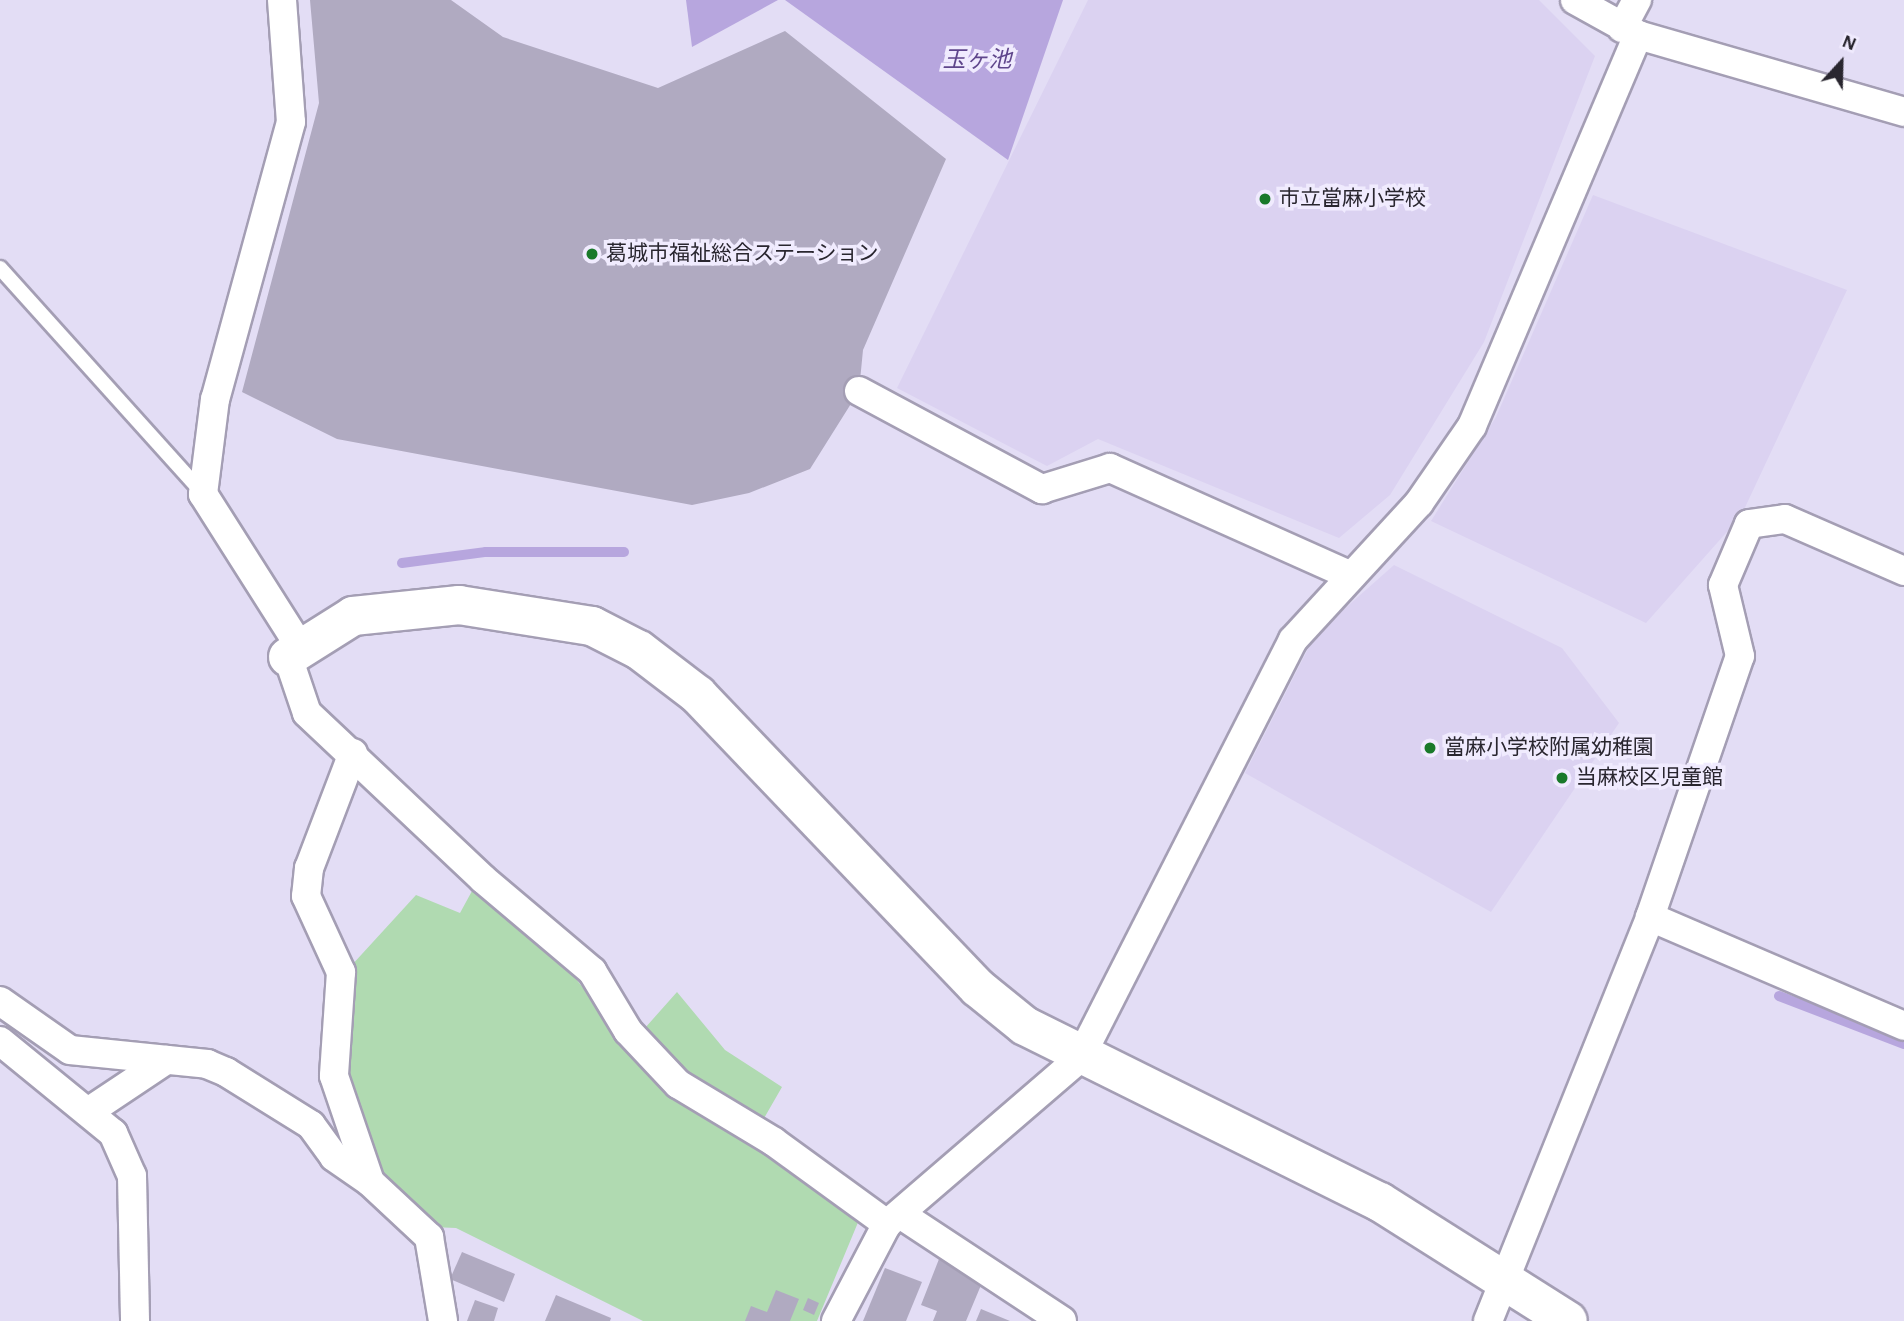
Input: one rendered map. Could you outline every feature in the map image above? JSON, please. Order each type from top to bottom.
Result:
[{"type":"street","points":[[282,0],[291,122],[215,399],[203,494],[294,652],[307,713],[353,753],[483,879],[592,971],[628,1031],[678,1084],[1062,1321]]},
{"type":"street","points":[[1574,0],[1630,32],[1904,112]]},
{"type":"street","points":[[836,1321],[894,1219],[1080,1058],[1293,640],[1419,503],[1472,426],[1630,32],[1637,0]]},
{"type":"street","points":[[859,391],[1042,489],[1110,468],[1351,576]]},
{"type":"street","points":[[1488,1321],[1507,1283],[1650,918],[1740,656],[1723,585],[1749,524],[1785,519],[1904,571]]},
{"type":"street","points":[[294,652],[353,616],[459,605],[592,626],[639,650],[698,695],[978,988],[1080,1058],[1380,1202],[1568,1321]]},
{"type":"street","points":[[353,753],[309,868],[306,896],[341,972],[334,1076],[370,1182]]},
{"type":"street","points":[[1650,918],[1904,1026]]},
{"type":"street","points":[[0,1001],[70,1050],[166,1060],[226,1072],[311,1125],[334,1157],[370,1182],[429,1237],[443,1321]]},
{"type":"street","points":[[0,1041],[113,1133],[132,1177],[135,1321]]},
{"type":"street","points":[[88,1112],[166,1060]]},
{"type":"lane","points":[[0,268],[203,494]]},
{"type":"shaded area","name":"市立當麻小学校","points":[[1088,0],[1539,0],[1595,56],[1484,342],[1390,495],[1339,538],[1098,439],[1047,466],[897,388]]},
{"type":"shaded area","points":[[1593,195],[1847,290],[1741,516],[1646,623],[1431,521],[1496,417]]},
{"type":"shaded area","name":"當麻小学校附属幼稚園","points":[[1394,565],[1562,648],[1619,723],[1491,912],[1245,773],[1315,635]]},
{"type":"green space","points":[[472,891],[550,946],[629,1046],[677,992],[725,1050],[782,1087],[751,1141],[859,1220],[817,1321],[643,1321],[456,1228],[432,1227],[379,1175],[344,1071],[351,966],[416,895],[460,913]]},
{"type":"water","points":[[686,0],[778,0],[692,47]]},
{"type":"water","name":"玉ヶ池","points":[[785,0],[1063,0],[1008,160]]},
{"type":"building","name":"葛城市福祉総合ステーション","points":[[310,0],[451,0],[503,37],[658,88],[785,31],[946,159],[863,350],[859,391],[810,469],[749,493],[692,505],[337,439],[242,392],[319,103]]},
{"type":"building","points":[[462,1252],[515,1274],[504,1302],[450,1279]]},
{"type":"building","points":[[939,1259],[984,1278],[966,1321],[933,1321],[937,1311],[921,1305]]},
{"type":"building","points":[[885,1268],[922,1282],[906,1321],[863,1321]]},
{"type":"building","points":[[776,1290],[799,1299],[790,1321],[745,1321],[751,1306],[767,1312]]},
{"type":"building","points":[[556,1295],[611,1318],[610,1321],[545,1321]]},
{"type":"building","points":[[808,1298],[819,1303],[814,1315],[803,1310]]},
{"type":"building","points":[[475,1300],[498,1308],[494,1321],[467,1321]]},
{"type":"building","points":[[981,1309],[1010,1321],[976,1321]]},
{"type":"waterway","points":[[402,563],[486,552],[624,552]]},
{"type":"waterway","points":[[1779,996],[1904,1044]]},
{"type":"place","name":"市立當麻小学校","points":[[1265,199]]},
{"type":"place","name":"葛城市福祉総合ステーション","points":[[592,254]]},
{"type":"place","name":"當麻小学校附属幼稚園","points":[[1430,748]]},
{"type":"place","name":"当麻校区児童館","points":[[1562,778]]}]
